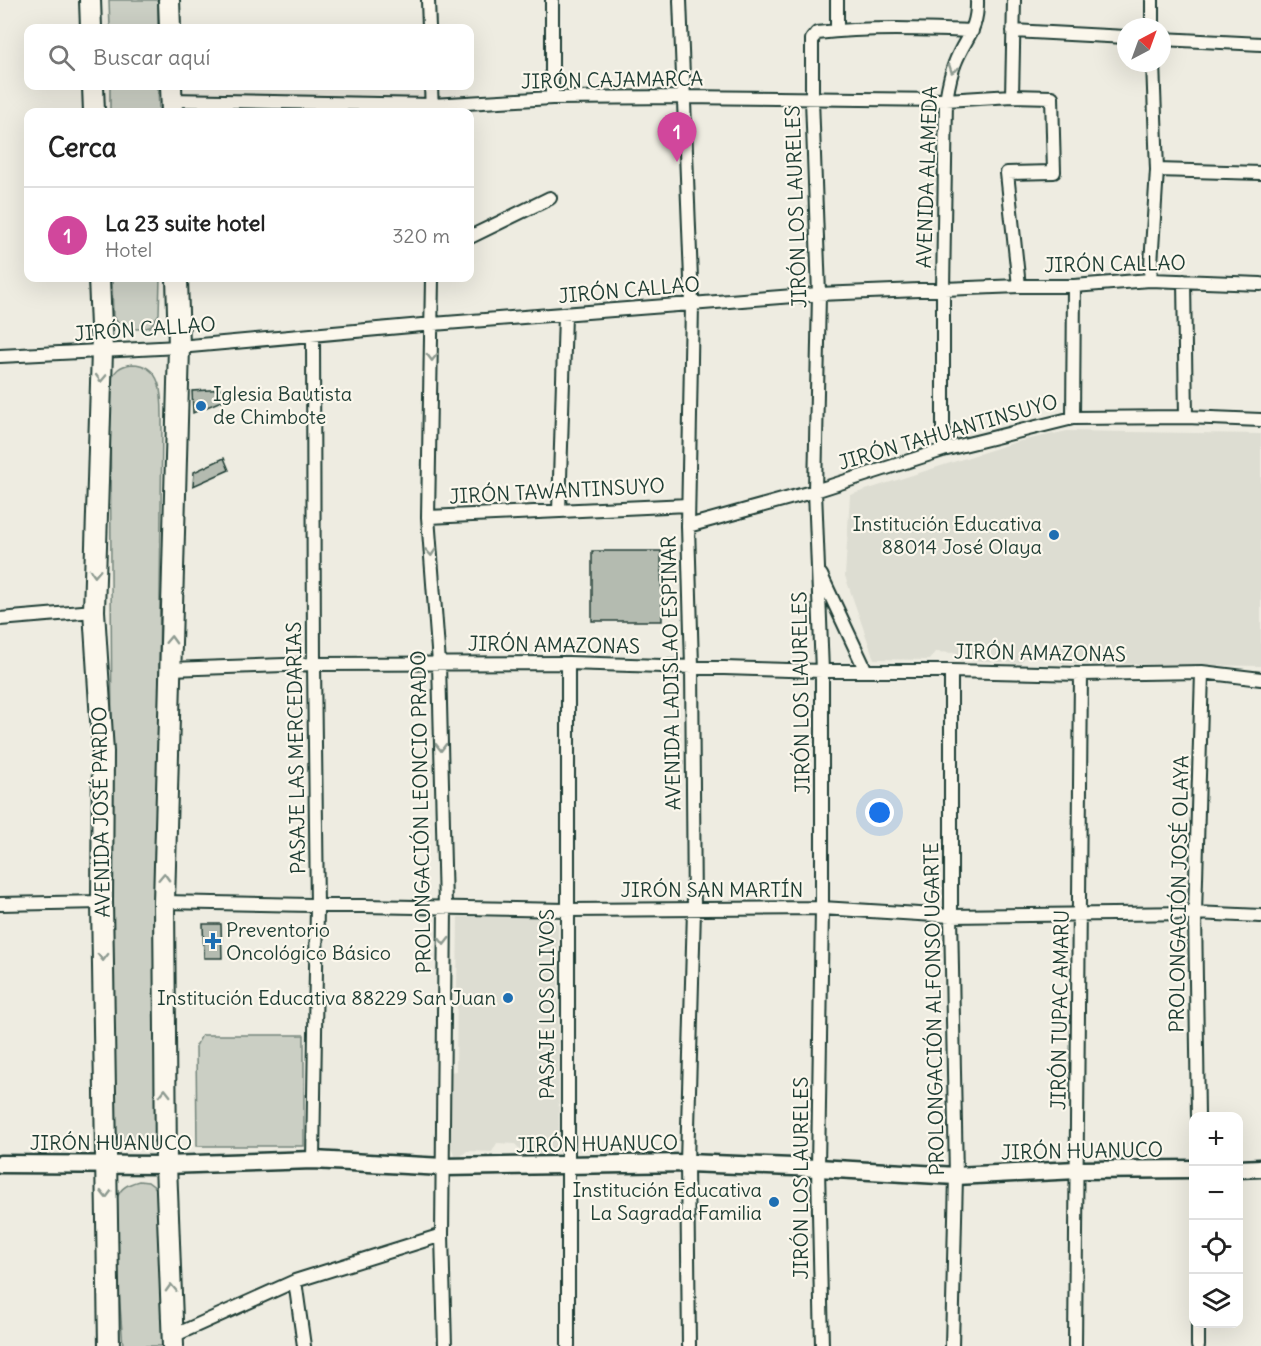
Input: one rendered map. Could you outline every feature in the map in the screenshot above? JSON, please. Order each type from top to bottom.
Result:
[{"type":"main road","points":[[90,0],[91,24]]},
{"type":"main road","points":[[169,0],[170,24]]},
{"type":"main road","points":[[93,90],[94,108]]},
{"type":"main road","name":"AVENIDA JOSÉ PARDO","points":[[99,282],[102,351],[94,611],[103,752],[102,902],[109,1346]]},
{"type":"main road","points":[[173,1341],[166,1165],[164,902],[179,347],[177,282]]},
{"type":"main road","name":"JIRÓN HUANUCO","points":[[0,1164],[166,1165],[314,1160],[443,1167],[687,1163],[956,1176],[1077,1170],[1189,1169]]},
{"type":"main road","points":[[1243,1169],[1261,1168]]},
{"type":"street","points":[[428,0],[429,24]]},
{"type":"street","points":[[552,0],[552,98]]},
{"type":"street","name":"AVENIDA LADISLAO ESPINAR","points":[[680,0],[682,97],[692,304],[688,526],[692,666],[694,910],[687,1163],[688,1346]]},
{"type":"street","points":[[837,0],[837,31],[927,29],[972,31]]},
{"type":"street","name":"AVENIDA ALAMEDA","points":[[943,450],[946,100],[955,62],[978,16],[977,0]]},
{"type":"street","points":[[1012,96],[1014,0]]},
{"type":"street","points":[[1152,0],[1152,18]]},
{"type":"street","name":"JIRÓN LOS LAURELES","points":[[822,1346],[818,1168],[822,908],[822,671],[815,491],[819,294],[812,39],[817,33],[837,31]]},
{"type":"street","points":[[1013,31],[1117,37]]},
{"type":"street","points":[[1171,39],[1261,44]]},
{"type":"street","points":[[1150,280],[1157,170],[1153,72]]},
{"type":"street","points":[[431,90],[432,108]]},
{"type":"street","name":"JIRÓN CAJAMARCA","points":[[443,108],[552,98],[946,100],[1012,96],[1052,97],[1054,172],[1007,173],[1019,286]]},
{"type":"street","name":"JIRÓN CAJAMARCA","points":[[172,99],[406,108]]},
{"type":"street","points":[[1157,170],[1261,173]]},
{"type":"street","points":[[474,235],[550,198]]},
{"type":"street","name":"JIRÓN CALLAO","points":[[0,356],[179,347],[433,324],[819,294],[1074,286],[1150,280],[1261,284]]},
{"type":"street","points":[[1184,281],[1186,417]]},
{"type":"street","name":"PROLONGACIÓN LEONCIO PRADO","points":[[432,282],[428,517],[438,663],[445,906],[442,1235],[445,1346]]},
{"type":"street","points":[[1073,418],[1074,286]]},
{"type":"street","points":[[559,511],[565,315]]},
{"type":"street","name":"PASAJE LAS MERCEDARIAS","points":[[313,336],[317,906],[314,1160]]},
{"type":"street","name":"JIRÓN TAHUANTINSUYO","points":[[688,526],[815,491],[943,450],[1073,418],[1186,417],[1261,420]]},
{"type":"street","name":"JIRÓN TAWANTINSUYO","points":[[428,517],[688,505]]},
{"type":"street","points":[[818,568],[866,671]]},
{"type":"street","points":[[0,619],[94,611]]},
{"type":"street","name":"JIRÓN AMAZONAS","points":[[170,669],[314,664],[568,663],[822,671],[1081,674],[1202,672],[1261,679]]},
{"type":"street","name":"PASAJE LOS OLIVOS","points":[[568,663],[568,1346]]},
{"type":"street","name":"PROLONGACIÓN ALFONSO UGARTE","points":[[951,671],[951,916],[956,1176],[952,1346]]},
{"type":"street","name":"PROLONGACIÓN JOSÉ OLAYA","points":[[1198,1112],[1195,913],[1202,672]]},
{"type":"street","name":"JIRÓN TUPAC AMARU","points":[[1075,1346],[1081,674]]},
{"type":"street","points":[[0,904],[102,902]]},
{"type":"street","name":"JIRÓN SAN MARTÍN","points":[[164,902],[567,910],[822,908],[951,916],[1195,913],[1261,916]]},
{"type":"street","points":[[173,1341],[295,1281],[442,1235]]},
{"type":"street","points":[[295,1281],[304,1346]]},
{"type":"street","points":[[1198,1328],[1198,1346]]},
{"type":"shaded area","points":[[109,0],[158,0],[158,24],[110,24]]},
{"type":"shaded area","points":[[110,90],[158,90],[159,108],[110,108]]},
{"type":"shaded area","points":[[112,282],[160,282],[159,314],[150,327],[130,328],[113,317]]},
{"type":"shaded area","points":[[132,364],[151,370],[156,377],[161,396],[162,416],[159,676],[161,1130],[153,1142],[142,1146],[127,1144],[114,1133],[110,382],[118,369]]},
{"type":"shaded area","name":"Institución Educativa 88014 José Olaya","points":[[1067,431],[1261,434],[1261,666],[1062,663],[1053,653],[1030,652],[1020,663],[966,660],[955,653],[935,652],[929,660],[874,659],[845,576],[850,495],[1016,442]]},
{"type":"shaded area","name":"Institución Educativa 88229 San Juan","points":[[458,917],[549,917],[558,925],[559,1146],[554,1154],[526,1156],[515,1144],[497,1143],[492,1152],[467,1151],[461,1156],[455,1156],[449,1143],[449,1072],[456,1071]]},
{"type":"shaded area","points":[[202,1035],[304,1035],[304,1146],[197,1146],[196,1046]]},
{"type":"shaded area","points":[[139,1181],[148,1182],[161,1192],[169,1346],[123,1346],[115,1205],[122,1189]]},
{"type":"building","name":"Iglesia Bautista de Chimbote","points":[[226,389],[226,399],[193,413],[192,391]]},
{"type":"building","points":[[224,458],[229,470],[193,486],[194,472]]},
{"type":"building","points":[[592,551],[661,551],[662,621],[592,621]]},
{"type":"building","name":"Preventorio Oncológico Básico","points":[[203,924],[221,924],[222,958],[204,958]]},
{"type":"place","name":"La 23 suite hotel","points":[[677,162]]},
{"type":"place","name":"Iglesia Bautista de Chimbote","points":[[201,406]]},
{"type":"place","name":"Institución Educativa 88014 José Olaya","points":[[1054,535]]},
{"type":"place","name":"Preventorio Oncológico Básico","points":[[213,941]]},
{"type":"place","name":"Institución Educativa 88229 San Juan","points":[[508,998]]},
{"type":"place","name":"Institución Educativa La Sagrada Familia","points":[[774,1202]]}]
